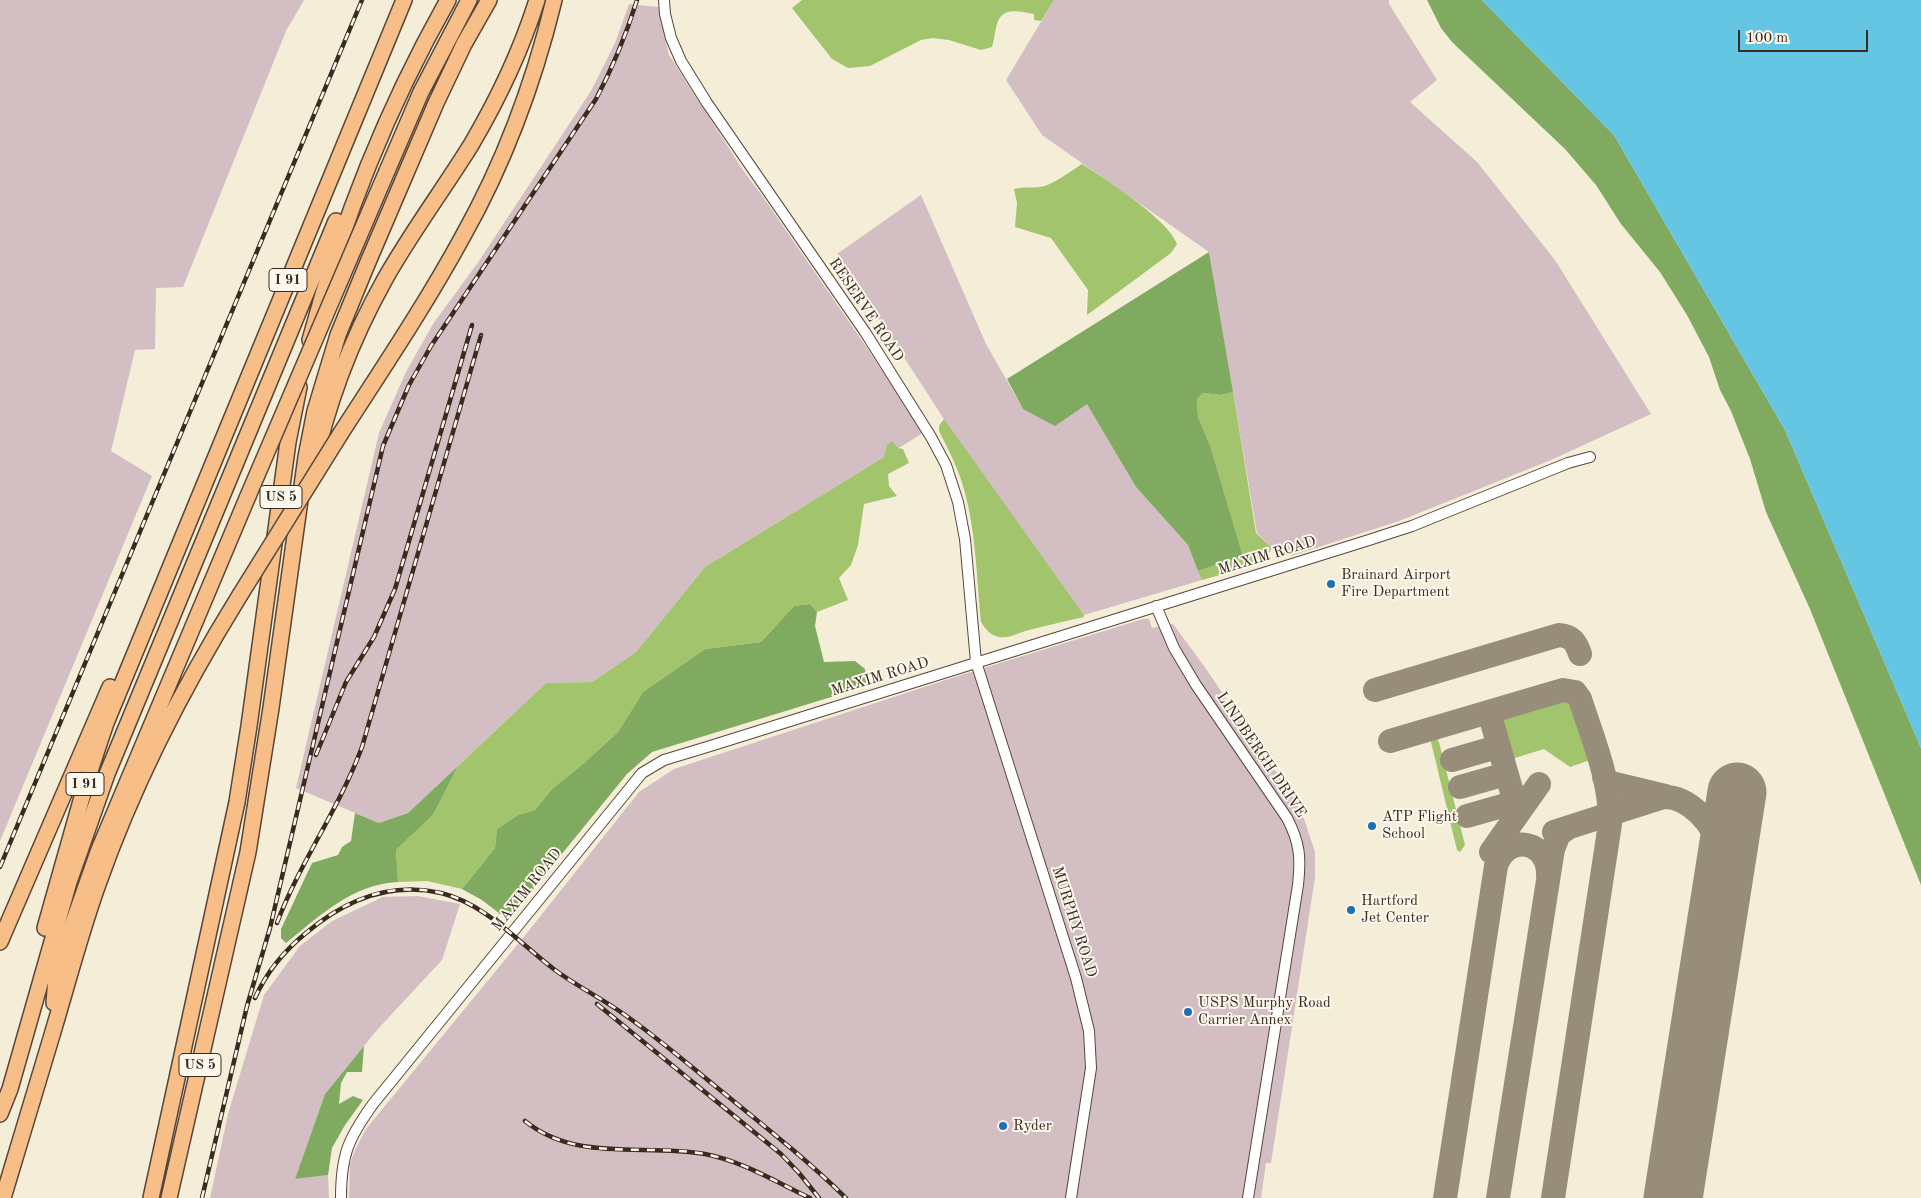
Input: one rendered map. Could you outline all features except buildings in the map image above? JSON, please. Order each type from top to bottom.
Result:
[{"type":"highway","name":"I 91","points":[[0,1091],[92,764],[106,723],[404,0]]},
{"type":"highway","points":[[0,1114],[10,1089],[69,882],[117,750],[378,122],[421,33],[448,0]]},
{"type":"highway","name":"US 5","points":[[151,1198],[237,802],[287,450],[306,354],[334,256],[363,176],[402,88],[448,0]]},
{"type":"highway","points":[[52,1034],[56,978],[74,917],[115,808],[421,92],[469,0]]},
{"type":"highway","name":"US 5","points":[[169,1198],[248,852],[271,708],[308,442],[324,380],[338,335],[436,103],[464,44],[489,0]]},
{"type":"highway","points":[[286,598],[300,555],[310,489],[320,441],[333,395],[351,349],[390,271],[488,114],[518,53],[537,0]]},
{"type":"highway","points":[[3,1198],[92,900],[131,799],[176,705],[240,595],[433,288],[464,235],[507,144],[530,83],[554,0]]},
{"type":"highway","points":[[0,942],[144,606],[173,560]]},
{"type":"street","name":"RESERVE ROAD","points":[[664,0],[665,14],[671,38],[685,68],[707,103],[865,332],[931,437],[946,465],[958,502],[965,539],[976,662]]},
{"type":"street","name":"MAXIM ROAD","points":[[341,1198],[345,1156],[354,1131],[373,1104],[642,773],[664,760],[1389,534],[1568,463],[1590,457]]},
{"type":"street","name":"LINDBERGH DRIVE","points":[[1156,606],[1183,664],[1287,818],[1299,845],[1300,869],[1298,886],[1248,1198]]},
{"type":"street","name":"MURPHY ROAD","points":[[976,662],[1076,978],[1089,1031],[1091,1047],[1089,1086],[1071,1198]]},
{"type":"shaded area","points":[[0,0],[304,0],[286,31],[183,287],[156,288],[155,349],[135,350],[111,451],[152,476],[0,841]]},
{"type":"shaded area","points":[[1054,0],[1389,0],[1389,4],[1437,80],[1410,102],[1477,162],[1555,260],[1651,414],[1551,460],[1399,521],[1291,556],[1272,548],[1257,533],[1209,252],[1042,135],[1006,80]]},
{"type":"shaded area","points":[[629,4],[658,7],[669,55],[743,170],[865,345],[923,433],[705,567],[636,652],[592,682],[546,683],[408,813],[379,823],[296,788],[379,433],[406,372],[433,324],[479,261],[591,91],[615,43]]},
{"type":"shaded area","points":[[921,195],[986,344],[1023,409],[1087,403],[1136,487],[1188,545],[1202,580],[1084,615],[953,433],[837,254]]},
{"type":"shaded area","points":[[1143,619],[1149,619],[1152,628],[1173,624],[1294,798],[1304,819],[1315,852],[1315,877],[1271,1163],[1266,1163],[1261,1198],[349,1198],[350,1164],[366,1129],[527,933],[639,792],[674,769],[958,676]]},
{"type":"shaded area","points":[[418,896],[460,904],[442,960],[377,1030],[325,1094],[295,1179],[328,1175],[329,1198],[210,1198],[228,1114],[264,995],[300,946],[332,921],[383,897]]},
{"type":"green space","points":[[802,0],[1054,0],[1041,21],[1034,20],[1034,14],[1025,12],[1015,11],[1002,15],[997,24],[992,47],[981,50],[949,40],[933,38],[921,40],[870,66],[848,68],[832,59],[792,8]]},
{"type":"green space","points":[[1427,0],[1482,0],[1614,135],[1785,430],[1921,748],[1921,885],[1810,609],[1766,512],[1750,459],[1731,411],[1720,390],[1709,357],[1687,315],[1660,272],[1621,224],[1596,185],[1565,149],[1452,42],[1441,28]]},
{"type":"green space","points":[[1082,164],[1135,200],[1162,223],[1177,244],[1171,253],[1087,315],[1088,290],[1051,238],[1015,227],[1017,203],[1014,189],[1045,186],[1060,179]]},
{"type":"green space","points":[[1209,252],[1233,392],[1220,395],[1203,393],[1197,399],[1198,417],[1210,445],[1243,556],[1198,571],[1188,545],[1136,487],[1087,404],[1055,426],[1023,409],[1007,379]]},
{"type":"green space","points":[[1233,392],[1256,533],[1272,548],[1265,560],[1259,564],[1202,580],[1198,571],[1243,556],[1210,445],[1198,417],[1197,399],[1203,393],[1220,395]]},
{"type":"green space","points":[[944,419],[1084,617],[1007,637],[996,636],[984,627],[981,622],[972,525],[957,469],[939,431],[939,426]]},
{"type":"green space","points":[[892,441],[898,448],[903,449],[909,463],[888,474],[889,486],[897,496],[864,504],[858,545],[851,565],[839,578],[848,600],[817,612],[810,604],[794,606],[761,642],[705,649],[643,692],[618,732],[552,789],[535,810],[518,815],[497,829],[495,848],[462,889],[427,881],[398,882],[396,850],[433,815],[458,766],[546,683],[592,682],[636,652],[705,567],[884,457],[887,445]]},
{"type":"green space","points":[[810,604],[817,612],[815,626],[824,662],[855,661],[865,669],[867,686],[652,752],[627,774],[508,920],[482,900],[462,889],[495,848],[497,829],[518,815],[535,810],[552,789],[618,732],[643,692],[705,649],[761,642],[794,606]]},
{"type":"green space","points":[[1555,700],[1567,701],[1574,709],[1590,760],[1570,767],[1544,749],[1505,761],[1496,733],[1495,722],[1497,718]]},
{"type":"green space","points":[[1436,738],[1439,742],[1465,845],[1460,852],[1457,850],[1431,742]]},
{"type":"green space","points":[[458,766],[433,815],[396,850],[398,882],[381,884],[351,895],[324,912],[286,943],[281,938],[281,929],[312,863],[338,855],[342,847],[351,841],[355,813],[379,823],[408,813]]},
{"type":"green space","points":[[364,1046],[362,1072],[347,1072],[341,1083],[339,1104],[353,1096],[363,1100],[345,1125],[332,1148],[328,1175],[295,1179],[325,1094]]},
{"type":"water","points":[[1482,0],[1921,0],[1921,748],[1785,430],[1614,135]]},
{"type":"taxiway","points":[[1375,690],[1559,635],[1573,640],[1580,654]]},
{"type":"taxiway","points":[[1390,741],[1563,690],[1575,692],[1580,699],[1608,792],[1610,824],[1553,1198]]},
{"type":"taxiway","points":[[1489,712],[1517,810],[1516,815]]},
{"type":"taxiway","points":[[1452,760],[1490,749],[1495,749],[1501,754]]},
{"type":"taxiway","points":[[1460,787],[1499,776],[1509,782]]},
{"type":"taxiway","points":[[1604,777],[1611,783],[1665,796]]},
{"type":"taxiway","points":[[1491,852],[1539,784]]},
{"type":"taxiway","points":[[1467,816],[1523,800],[1529,796]]},
{"type":"taxiway","points":[[1554,832],[1663,797],[1673,798],[1682,801],[1700,814],[1713,831],[1721,850],[1723,881]]},
{"type":"taxiway","points":[[1498,1198],[1553,849],[1559,834],[1568,828]]},
{"type":"taxiway","points":[[1445,1198],[1496,866],[1502,855],[1509,848],[1527,845],[1536,849],[1542,855],[1547,864],[1548,876]]},
{"type":"runway","points":[[1673,1198],[1737,792]]},
{"type":"railway","points":[[0,867],[362,0]]},
{"type":"railway","points":[[202,1198],[247,1006],[270,928],[383,446],[409,385],[431,346],[596,99],[619,51],[637,0]]},
{"type":"railway","points":[[316,755],[346,682],[374,637],[395,589],[472,325]]},
{"type":"railway","points":[[277,923],[286,900],[353,770],[362,747],[481,335]]},
{"type":"railway","points":[[255,998],[271,970],[290,947],[321,921],[352,903],[369,896],[403,890],[422,890],[457,898],[487,915],[555,970],[617,1009],[649,1033],[784,1142],[846,1198]]},
{"type":"railway","points":[[597,1004],[781,1154],[819,1198]]},
{"type":"railway","points":[[525,1121],[545,1134],[566,1142],[589,1147],[682,1151],[719,1157],[759,1173],[810,1198]]},
{"type":"place","name":"Brainard Airport Fire Department","points":[[1331,584]]},
{"type":"place","name":"ATP Flight School","points":[[1372,826]]},
{"type":"place","name":"Hartford Jet Center","points":[[1351,910]]},
{"type":"place","name":"USPS Murphy Road Carrier Annex","points":[[1188,1012]]},
{"type":"place","name":"Ryder","points":[[1003,1126]]}]
